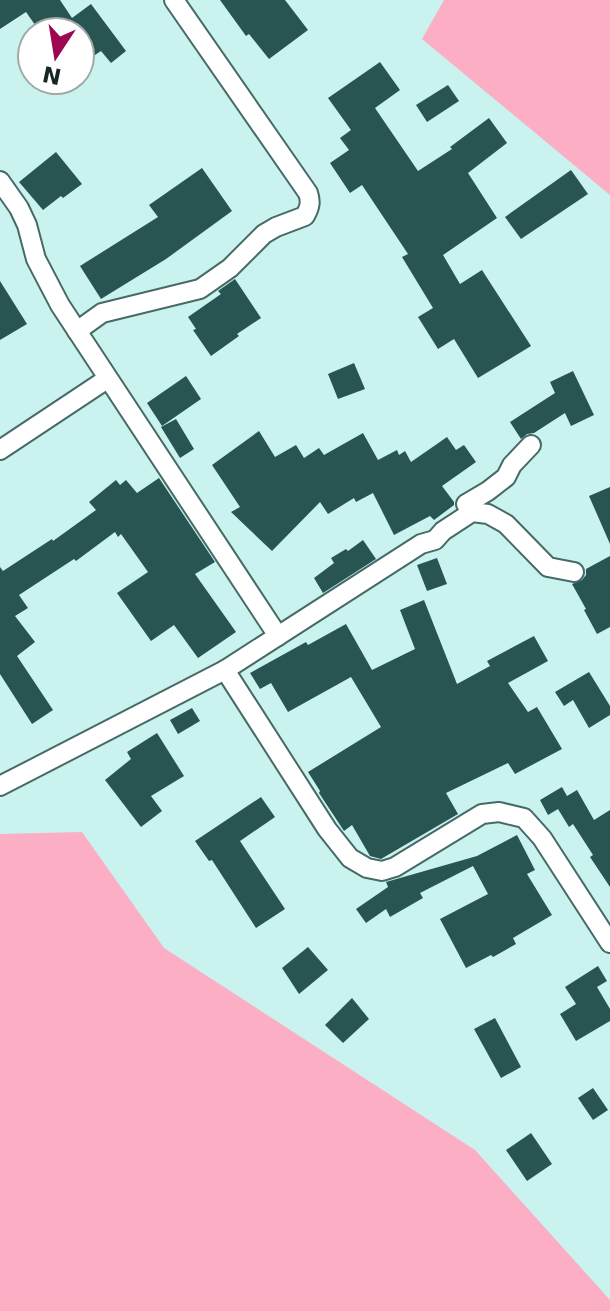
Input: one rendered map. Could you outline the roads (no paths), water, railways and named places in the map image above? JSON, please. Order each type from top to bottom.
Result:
[{"type":"street","points":[[77,331],[102,313],[200,289],[230,268],[264,234],[305,216],[310,208],[308,193],[174,0]]},
{"type":"street","points":[[0,181],[23,216],[36,259],[60,305],[278,636]]},
{"type":"street","points":[[0,450],[107,379]]},
{"type":"street","points":[[472,512],[466,504],[506,477],[512,465],[531,445]]},
{"type":"street","points":[[0,786],[225,670],[421,544],[435,540],[472,512],[488,514],[506,524],[548,567],[574,572]]},
{"type":"street","points":[[225,670],[327,829],[350,858],[367,868],[382,871],[395,867],[482,814],[499,812],[524,818],[542,838],[610,943]]}]
